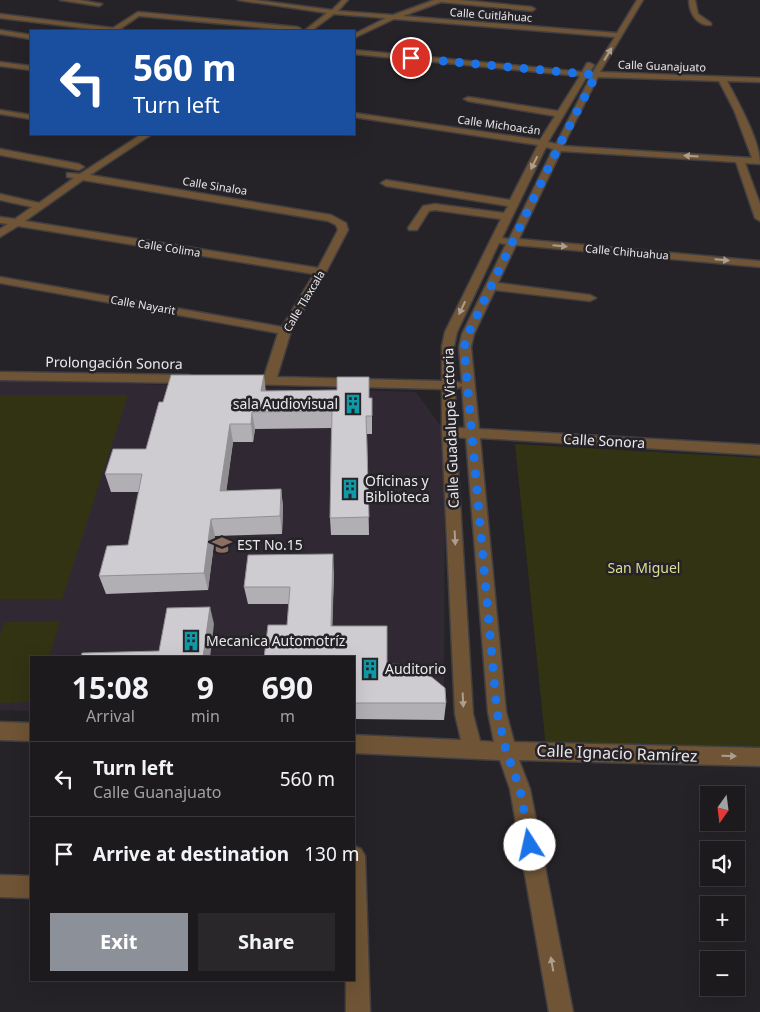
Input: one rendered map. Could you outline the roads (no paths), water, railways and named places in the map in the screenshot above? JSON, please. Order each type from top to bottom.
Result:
[{"type":"street","points":[[63,0],[98,2],[102,12]]},
{"type":"street","name":"Calle Cuitláhuac","points":[[242,0],[324,8],[333,12],[614,34]]},
{"type":"street","points":[[308,30],[333,12],[345,0]]},
{"type":"street","points":[[355,36],[393,17],[440,0],[532,9]]},
{"type":"street","name":"Calle Guadalupe Victoria","points":[[473,750],[464,714],[449,432],[448,346],[451,332],[494,240],[508,217],[543,143],[561,114],[590,75],[614,34],[629,0]]},
{"type":"street","name":"Calle Guadalupe Victoria","points":[[614,34],[640,0]]},
{"type":"street","points":[[692,0],[691,10],[696,18],[709,24]]},
{"type":"street","points":[[0,16],[111,30],[138,14],[297,30],[324,8]]},
{"type":"street","points":[[105,21],[111,30]]},
{"type":"street","points":[[0,32],[30,37]]},
{"type":"street","name":"Calle Guanajuato","points":[[355,52],[590,75],[760,80]]},
{"type":"street","points":[[0,69],[4,64],[30,68]]},
{"type":"street","name":"Calle Guadalupe Victoria","points":[[561,1012],[520,789],[506,750],[497,712],[464,347],[468,334],[558,148],[590,75]]},
{"type":"street","points":[[722,79],[738,110],[759,161]]},
{"type":"street","points":[[468,99],[561,114]]},
{"type":"street","points":[[0,112],[30,117]]},
{"type":"street","points":[[0,120],[11,114]]},
{"type":"street","name":"Calle Michoacán","points":[[355,115],[543,143],[558,148],[759,161]]},
{"type":"street","points":[[0,220],[131,135]]},
{"type":"street","points":[[0,234],[116,153],[146,135]]},
{"type":"street","points":[[0,152],[78,168]]},
{"type":"street","points":[[740,160],[760,218]]},
{"type":"street","name":"Calle Sinaloa","points":[[70,175],[330,218],[341,223]]},
{"type":"street","points":[[386,183],[514,204]]},
{"type":"street","points":[[0,197],[41,206]]},
{"type":"street","points":[[413,228],[426,208],[435,207],[508,217]]},
{"type":"street","name":"Calle Colima","points":[[0,220],[321,272]]},
{"type":"street","name":"Calle Tlaxcala","points":[[269,381],[285,331],[321,272],[343,230],[341,223]]},
{"type":"street","name":"Calle Chihuahua","points":[[494,240],[760,264]]},
{"type":"street","name":"Calle Nayarit","points":[[0,280],[285,331]]},
{"type":"street","points":[[491,286],[590,298]]},
{"type":"street","name":"Prolongación Sonora","points":[[0,376],[200,379]]},
{"type":"street","points":[[230,380],[468,385]]},
{"type":"street","name":"Calle Sonora","points":[[449,432],[760,450]]},
{"type":"street","points":[[0,731],[30,732]]},
{"type":"street","name":"Calle Ignacio Ramírez","points":[[355,744],[473,750],[760,757]]},
{"type":"street","points":[[0,886],[30,887]]},
{"type":"street","points":[[355,928],[358,1012]]},
{"type":"place","name":"sala Audiovisual","points":[[353,404]]},
{"type":"place","name":"Oficinas y Biblioteca","points":[[350,489]]},
{"type":"place","name":"EST No.15","points":[[222,545]]},
{"type":"place","name":"Mecanica Automotríz","points":[[191,641]]},
{"type":"place","name":"Auditorio","points":[[370,669]]},
{"type":"park label","name":"San Miguel","points":[[644,568]]}]
